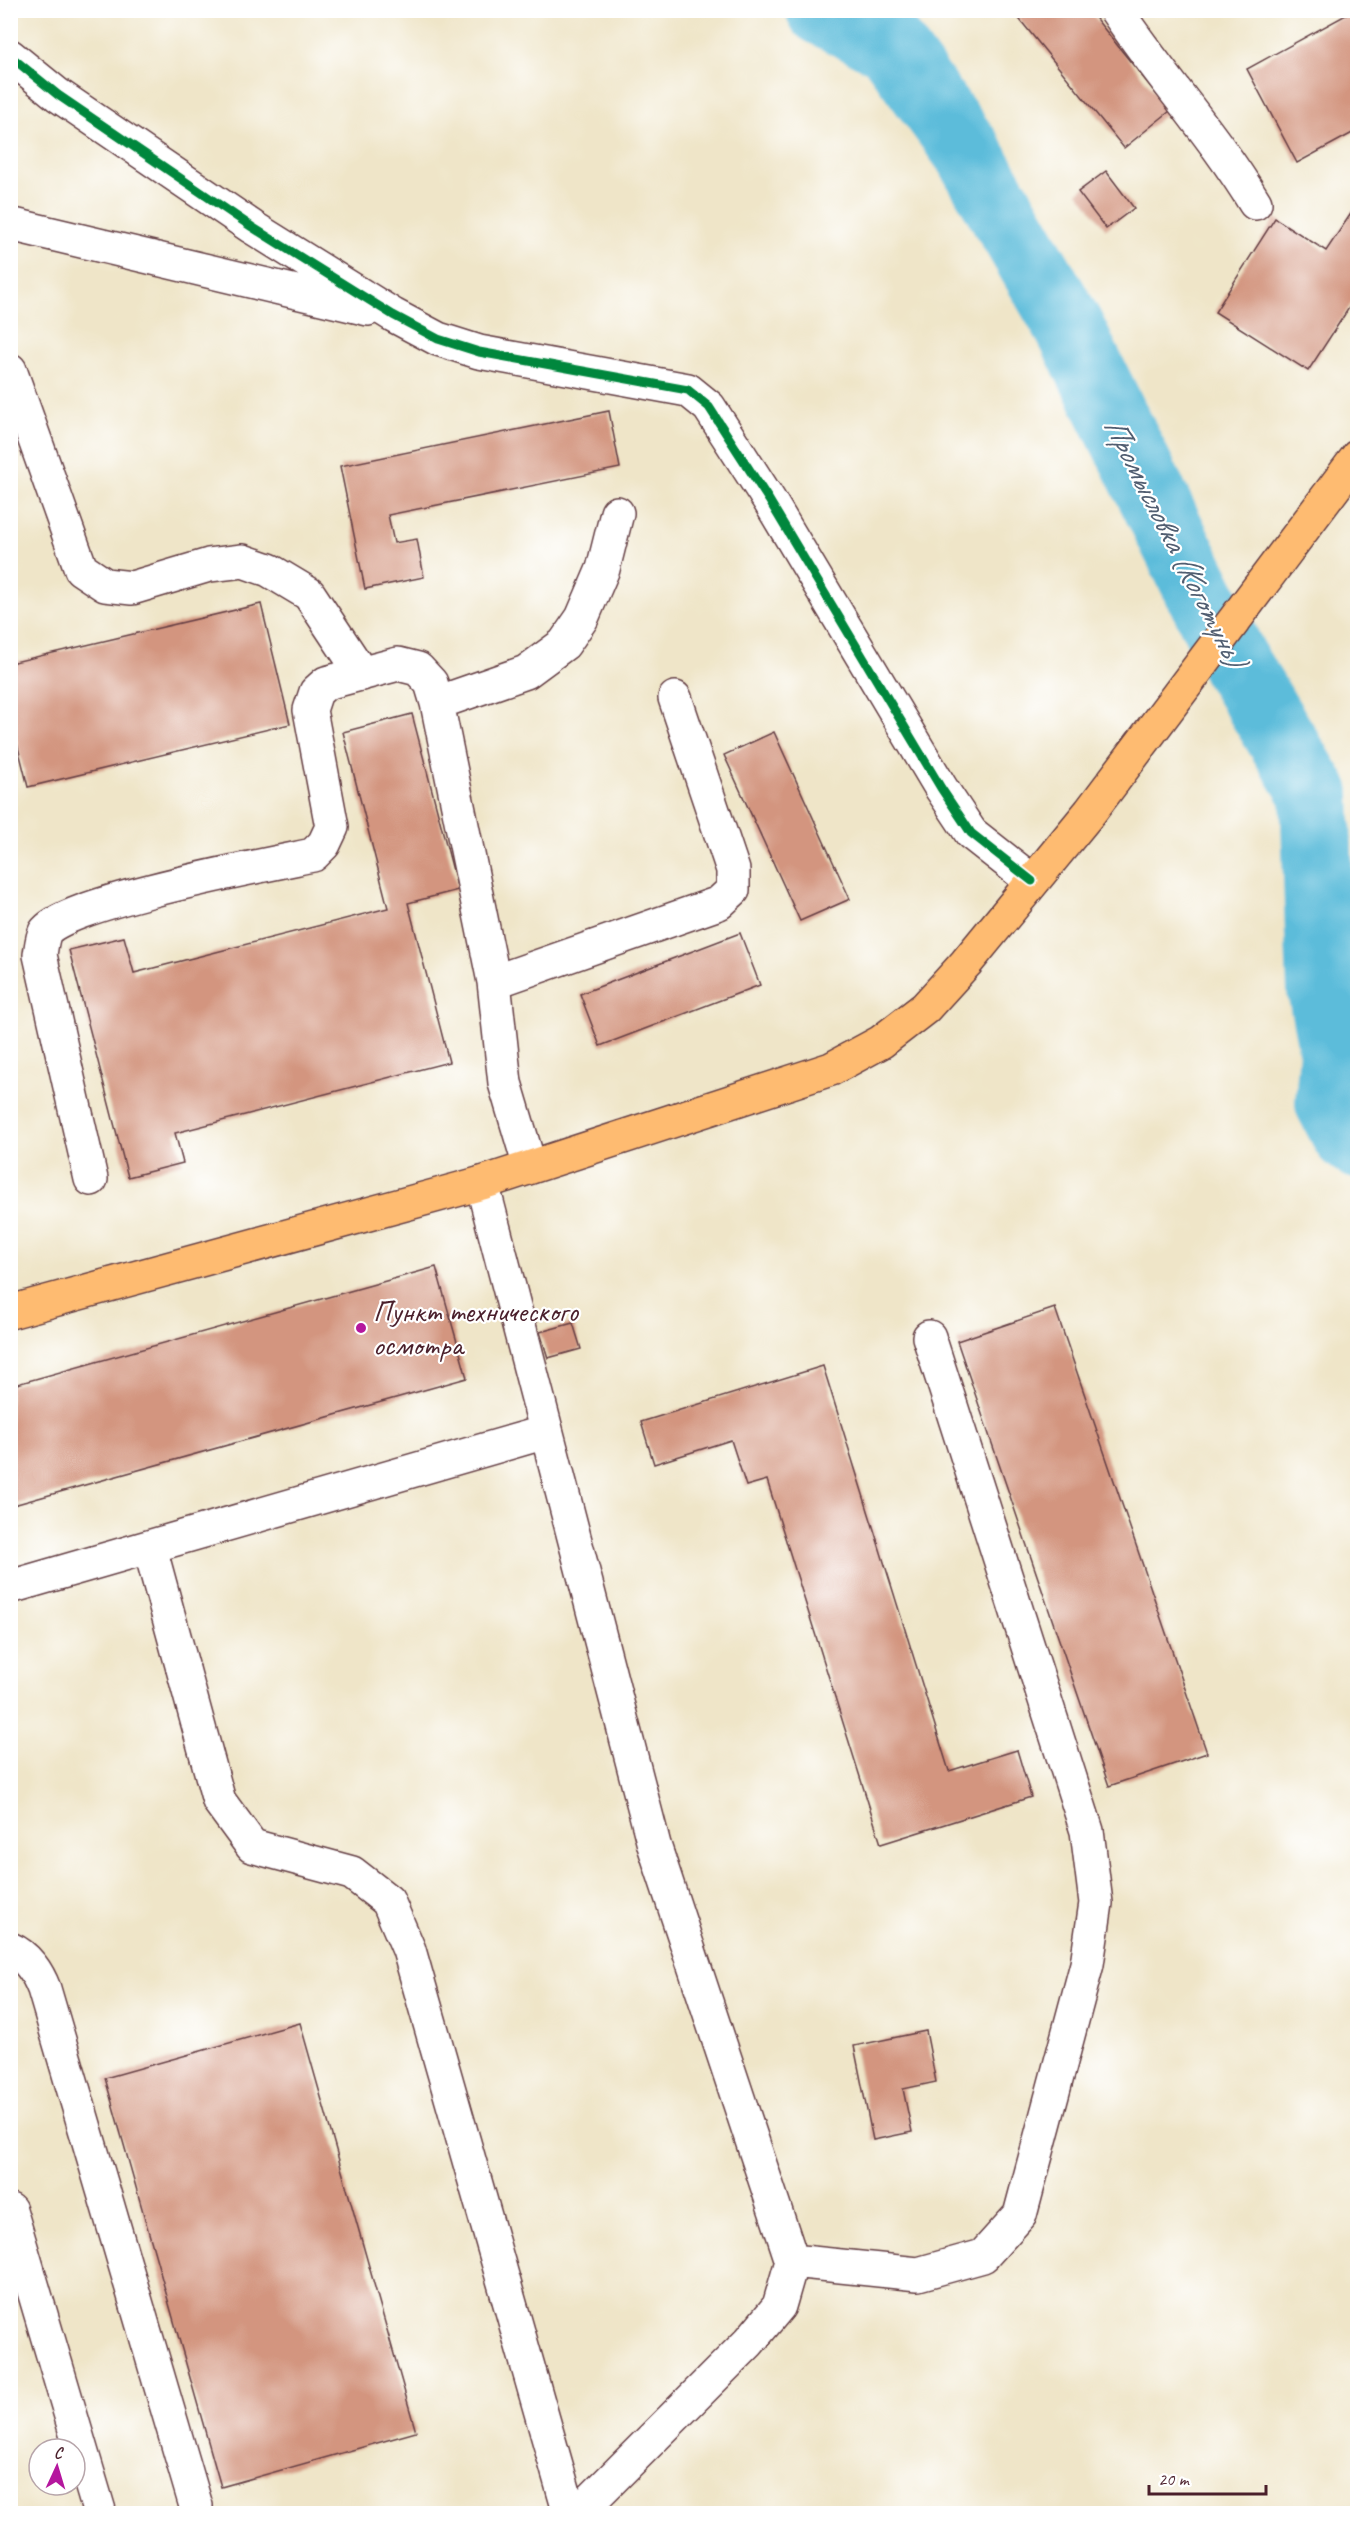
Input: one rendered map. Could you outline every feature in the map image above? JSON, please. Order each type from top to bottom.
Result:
[{"type":"main road","points":[[10,1312],[482,1184],[831,1069],[881,1042],[925,1008],[966,963],[1090,812],[1358,456]]},
{"type":"street","points":[[1116,10],[1150,62],[1228,158],[1255,203]]},
{"type":"street","points":[[10,56],[58,95],[252,226],[393,315],[452,345],[538,364],[615,375],[688,390],[709,407],[770,500],[941,788],[971,833],[1032,881]]},
{"type":"street","points":[[10,224],[393,315]]},
{"type":"street","points":[[10,370],[81,569],[105,585],[132,588],[209,565],[243,561],[269,570],[309,594],[362,674]]},
{"type":"street","points":[[437,703],[526,672],[564,644],[582,618],[603,569],[617,513]]},
{"type":"street","points":[[91,1179],[40,955],[45,932],[63,917],[169,886],[314,855],[324,844],[332,826],[310,710],[316,692],[326,683],[398,664],[417,669],[431,683],[437,703],[494,982],[505,1083],[530,1167]]},
{"type":"street","points":[[494,982],[719,903],[733,890],[733,870],[675,698]]},
{"type":"street","points":[[482,1184],[531,1362],[546,1432],[654,1845],[792,2262],[779,2306],[749,2342],[577,2514]]},
{"type":"street","points":[[792,2262],[918,2274],[983,2256],[1020,2215],[1087,1964],[1095,1913],[1096,1903],[1087,1831],[928,1337]]},
{"type":"street","points":[[10,1587],[546,1432]]},
{"type":"street","points":[[150,1548],[219,1801],[252,1846],[352,1873],[388,1901],[409,1950],[570,2514]]},
{"type":"street","points":[[10,1949],[31,1965],[40,1976],[196,2506]]},
{"type":"street","points":[[10,2210],[100,2514]]},
{"type":"building","points":[[1012,10],[1089,10],[1170,111],[1124,148]]},
{"type":"building","points":[[1358,10],[1358,130],[1297,163],[1247,69]]},
{"type":"building","points":[[1106,171],[1134,208],[1106,229],[1078,192]]},
{"type":"building","points":[[1358,203],[1358,294],[1308,371],[1215,312],[1275,218],[1326,251]]},
{"type":"building","points":[[609,411],[620,468],[388,515],[394,543],[417,539],[424,577],[365,589],[340,466]]},
{"type":"building","points":[[261,604],[290,724],[28,787],[10,715],[10,663]]},
{"type":"building","points":[[412,714],[458,890],[408,903],[449,1062],[175,1133],[183,1163],[128,1177],[69,950],[124,937],[134,973],[388,908],[343,732]]},
{"type":"building","points":[[774,732],[850,899],[800,921],[724,755]]},
{"type":"building","points":[[740,933],[760,985],[600,1046],[580,994]]},
{"type":"building","points":[[436,1267],[467,1378],[10,1506],[10,1386]]},
{"type":"building","points":[[1055,1308],[1207,1753],[1109,1786],[957,1341]]},
{"type":"building","points":[[573,1323],[581,1349],[548,1358],[540,1332]]},
{"type":"building","points":[[823,1366],[949,1771],[1017,1750],[1031,1797],[881,1844],[767,1480],[746,1486],[731,1440],[654,1464],[641,1422]]},
{"type":"building","points":[[300,2023],[416,2432],[221,2487],[105,2078]]},
{"type":"building","points":[[926,2031],[936,2082],[903,2089],[912,2132],[873,2140],[854,2046]]},
{"type":"waterway","name":"Промысловка (Коготунь)","points":[[821,10],[890,45],[968,152],[1069,327],[1236,665],[1315,794],[1322,991],[1334,1052],[1330,1103],[1347,1136],[1358,1144]]},
{"type":"cycle path","points":[[10,56],[58,95],[252,227],[393,315],[438,339],[479,352],[688,390],[709,407],[769,500],[941,788],[971,833],[1032,881]]},
{"type":"place","name":"Пункт технического осмотра","points":[[361,1328]]}]
